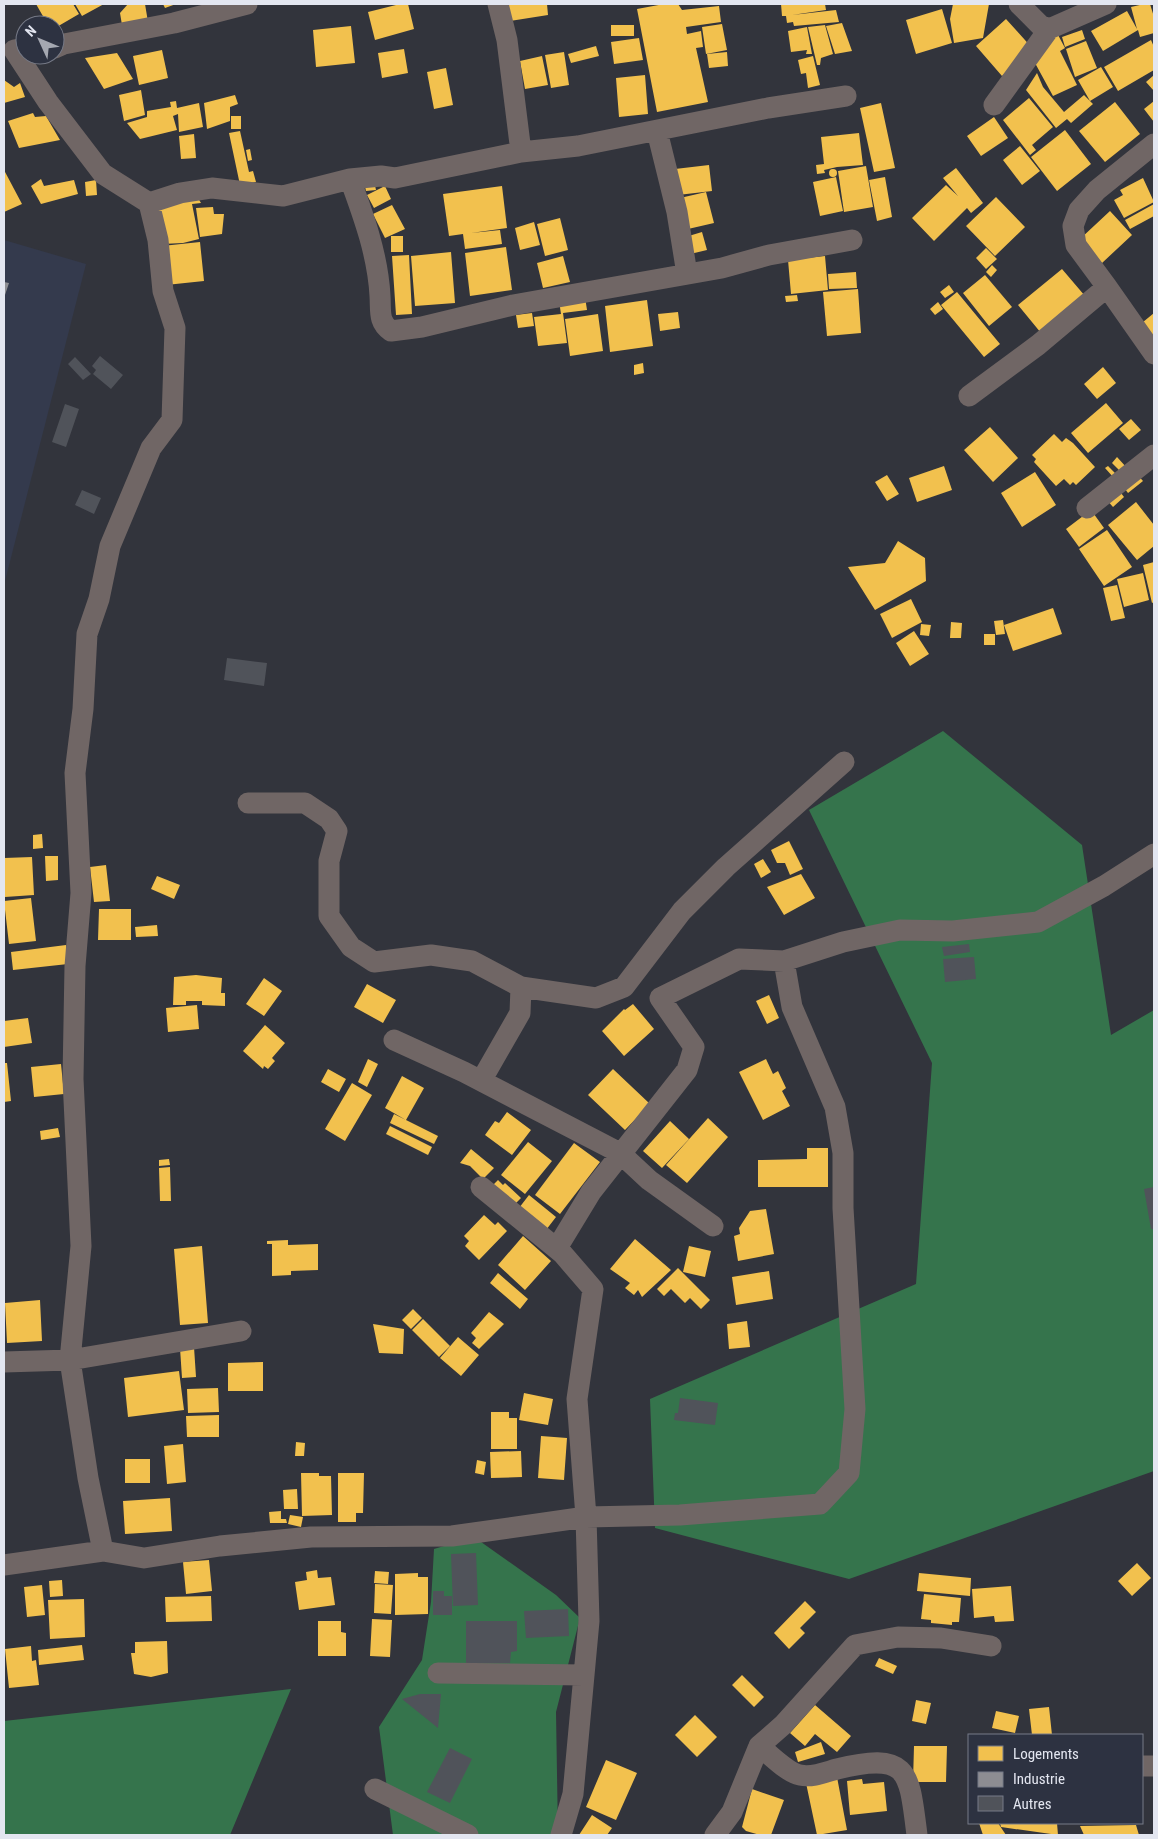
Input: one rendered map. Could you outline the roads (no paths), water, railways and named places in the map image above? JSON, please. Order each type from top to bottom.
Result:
[{"type":"street","points":[[65,44],[174,23],[247,4]]},
{"type":"street","points":[[498,4],[507,40],[521,152]]},
{"type":"street","points":[[1019,4],[1040,25],[1049,29]]},
{"type":"street","points":[[994,105],[1049,29],[1106,4]]},
{"type":"street","points":[[14,47],[48,102],[103,174],[150,203],[158,240],[163,290],[175,328],[172,420],[151,448],[110,546],[99,599],[87,634],[83,709],[75,773],[80,893],[75,966],[73,1079],[80,1246],[70,1360],[88,1478],[103,1551]]},
{"type":"street","points":[[150,203],[180,192],[212,188],[283,196],[350,179],[381,176],[395,178],[521,152],[578,146],[768,108],[846,96]]},
{"type":"street","points":[[657,131],[677,212],[686,274]]},
{"type":"street","points":[[1154,144],[1097,190],[1079,210],[1072,226],[1076,245],[1154,354]]},
{"type":"street","points":[[350,179],[368,231],[374,256],[379,281],[381,318],[385,327],[391,331],[422,326],[513,305],[686,274],[778,253],[852,240]]},
{"type":"street","points":[[969,396],[1038,345],[1107,287]]},
{"type":"street","points":[[1087,508],[1154,454]]},
{"type":"street","points":[[248,803],[305,803],[329,819],[337,831],[329,861],[329,916],[351,947],[374,962],[431,955],[472,961],[521,987],[596,998],[624,987],[682,911],[726,867],[844,762]]},
{"type":"street","points":[[557,1248],[591,1192],[687,1070],[694,1047],[660,998],[739,959],[784,961],[844,942],[900,930],[953,931],[1038,922],[1104,886],[1154,854]]},
{"type":"street","points":[[4,1565],[103,1551],[144,1558],[220,1546],[311,1537],[452,1536],[586,1517],[680,1515],[820,1504],[849,1472],[855,1409],[843,1208],[843,1153],[835,1107],[792,1007],[784,961]]},
{"type":"street","points":[[481,1081],[520,1013],[521,987]]},
{"type":"street","points":[[394,1040],[481,1081],[620,1153],[649,1180],[713,1226]]},
{"type":"street","points":[[481,1187],[557,1248],[593,1289],[577,1398],[586,1517],[589,1621],[573,1794],[561,1835]]},
{"type":"street","points":[[4,1362],[70,1360],[241,1331]]},
{"type":"street","points":[[715,1835],[732,1812],[759,1746],[783,1725],[855,1645],[898,1638],[941,1638],[991,1646]]},
{"type":"street","points":[[438,1673],[584,1675]]},
{"type":"street","points":[[759,1746],[800,1775],[815,1775],[866,1762],[879,1762],[903,1772],[910,1784],[917,1835]]},
{"type":"street","points":[[375,1789],[468,1835]]}]
